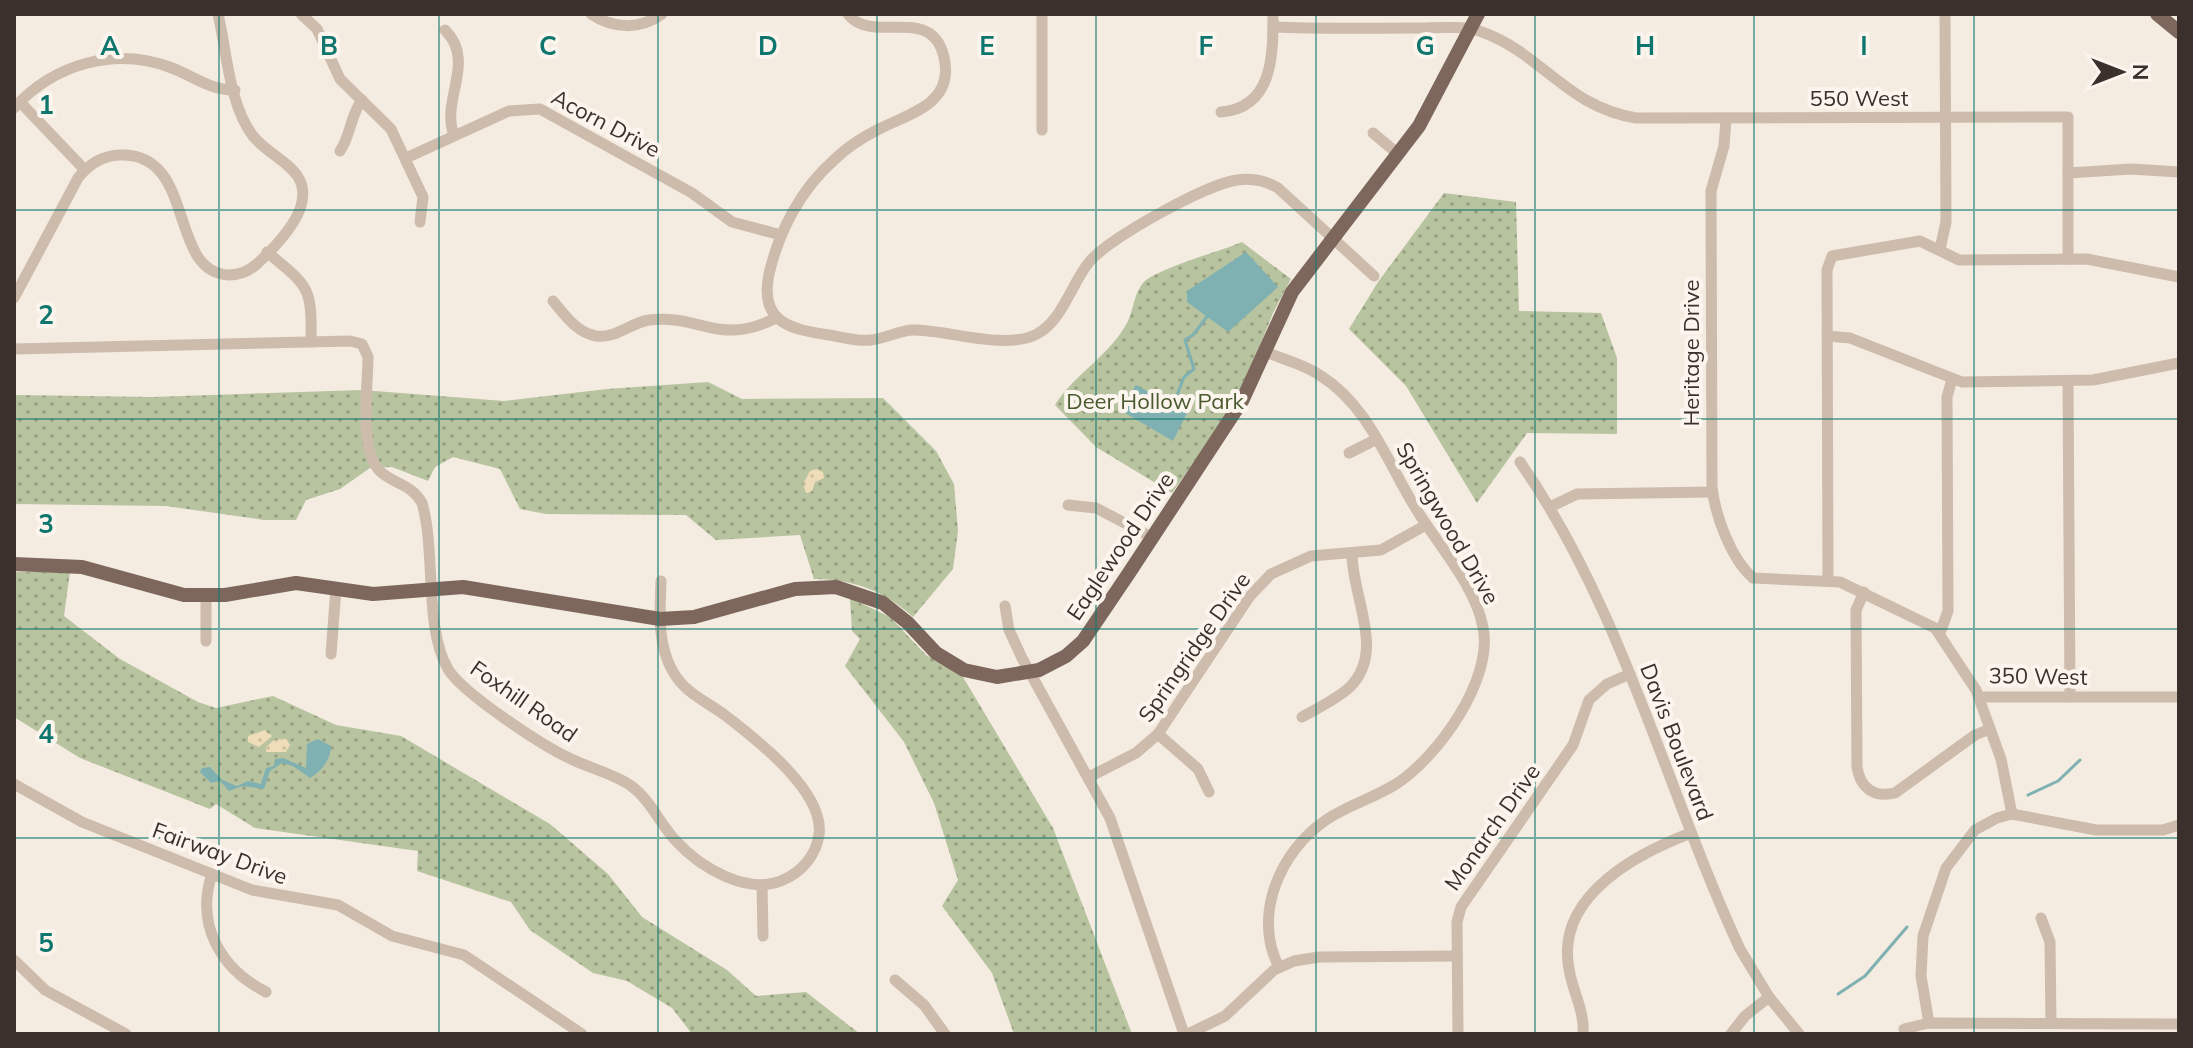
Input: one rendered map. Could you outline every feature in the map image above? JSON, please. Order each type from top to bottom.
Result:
[{"type":"main road","name":"Eaglewood Drive","points":[[14,564],[82,567],[165,592],[206,596],[285,583],[373,594],[433,588],[486,589],[660,619],[694,617],[795,589],[836,587],[883,603],[908,623],[936,653],[964,670],[997,677],[1030,673],[1058,661],[1083,641],[1242,401],[1292,292],[1331,237],[1398,154],[1436,99],[1478,14]]},
{"type":"main road","points":[[2157,14],[2179,32]]},
{"type":"street","points":[[14,298],[84,169],[98,161],[119,155],[135,156],[155,166],[169,184],[197,256],[217,273],[243,273],[267,252],[298,213],[302,184],[290,166],[251,134],[241,116],[218,14]]},
{"type":"street","points":[[301,14],[317,29],[336,73],[387,124],[423,197],[420,222]]},
{"type":"street","points":[[591,14],[605,22],[632,26],[662,14]]},
{"type":"street","points":[[848,14],[860,24],[912,26],[926,32],[943,52],[944,80],[928,105],[866,136],[832,161],[807,189],[781,235],[767,288],[768,302],[776,318],[795,330],[864,340],[915,330],[964,337],[1029,337],[1049,324],[1087,265],[1115,239],[1235,180],[1250,179],[1272,185],[1374,276]]},
{"type":"street","points":[[1042,14],[1042,130]]},
{"type":"street","points":[[1221,112],[1243,106],[1269,76],[1273,14]]},
{"type":"street","points":[[1940,249],[1946,227],[1945,14]]},
{"type":"street","points":[[1273,27],[1471,29]]},
{"type":"street","name":"550 West","points":[[1471,29],[1506,44],[1590,105],[1616,114],[1649,119],[2068,117],[2068,173]]},
{"type":"street","points":[[445,30],[457,47],[459,59],[451,123],[454,135]]},
{"type":"street","points":[[84,169],[17,105],[60,72],[117,59],[156,63],[220,90],[235,90]]},
{"type":"street","points":[[340,151],[348,137],[353,113],[362,100]]},
{"type":"street","name":"Acorn Drive","points":[[406,158],[509,111],[540,109],[692,193],[732,222],[781,235]]},
{"type":"street","name":"Heritage Drive","points":[[1726,119],[1724,146],[1711,191],[1712,492],[1721,524],[1753,578]]},
{"type":"street","points":[[1373,133],[1398,154]]},
{"type":"street","points":[[2068,259],[2068,173],[2131,169],[2179,172]]},
{"type":"street","points":[[1828,580],[1827,270],[1832,256],[1911,241],[1940,249],[1959,260],[2094,260],[2179,277]]},
{"type":"street","points":[[14,349],[311,342],[309,293],[298,278],[267,252]]},
{"type":"street","points":[[553,301],[575,326],[597,336],[610,335],[651,320],[733,332],[776,318]]},
{"type":"street","points":[[1827,336],[1850,338],[1952,379],[2068,382],[2179,363]]},
{"type":"street","name":"Foxhill Road","points":[[311,342],[355,341],[365,347],[368,357],[368,452],[377,468],[410,488],[422,503],[439,647],[457,680],[560,753],[632,787],[650,804],[675,840],[699,861],[729,877],[762,885]]},
{"type":"street","name":"Springwood Drive","points":[[1266,352],[1303,366],[1331,383],[1355,405],[1479,610],[1485,639],[1479,677],[1454,719],[1417,768],[1386,790],[1322,823],[1281,874],[1267,919],[1270,945],[1279,967]]},
{"type":"street","points":[[1940,633],[1948,611],[1947,397],[1952,379]]},
{"type":"street","points":[[2068,382],[2070,697]]},
{"type":"street","points":[[1349,453],[1377,439]]},
{"type":"street","name":"Davis Boulevard","points":[[1520,462],[1550,507],[1595,593],[1736,940],[1769,997],[1799,1034]]},
{"type":"street","points":[[1550,507],[1577,494],[1712,492]]},
{"type":"street","points":[[1068,505],[1096,508],[1153,538]]},
{"type":"street","name":"Springridge Drive","points":[[1089,777],[1136,753],[1158,734],[1260,584],[1278,570],[1302,559],[1389,547],[1426,525]]},
{"type":"street","points":[[1302,717],[1349,688],[1364,664],[1367,640],[1352,554]]},
{"type":"street","name":"350 West","points":[[1753,578],[1828,580],[1864,592],[1925,621],[1940,633],[1979,697],[2179,697]]},
{"type":"street","points":[[661,581],[660,619],[664,651],[678,680],[694,696],[728,717],[798,781],[809,792],[817,810],[818,838],[807,863],[784,880],[762,885],[763,936]]},
{"type":"street","points":[[331,654],[336,588]]},
{"type":"street","points":[[1864,592],[1856,610],[1857,767],[1864,785],[1879,794],[1898,792],[1975,735],[1990,729]]},
{"type":"street","points":[[206,596],[206,641]]},
{"type":"street","points":[[1005,606],[1009,630],[1030,673],[1110,818],[1186,1034],[1233,1011],[1279,967],[1319,957],[1457,956]]},
{"type":"street","name":"Monarch Drive","points":[[1458,1034],[1457,922],[1464,902],[1573,745],[1589,700],[1607,684],[1630,674]]},
{"type":"street","points":[[1979,697],[2003,766],[2012,814]]},
{"type":"street","points":[[1158,734],[1198,769],[1209,792]]},
{"type":"street","name":"Fairway Drive","points":[[14,784],[82,822],[212,874],[273,896],[338,905],[392,936],[464,955],[582,1034]]},
{"type":"street","points":[[1929,1023],[1921,948],[1943,875],[1975,830],[2012,814],[2096,830],[2163,830],[2179,825]]},
{"type":"street","points":[[1583,1034],[1582,1010],[1567,957],[1577,917],[1610,876],[1627,861],[1691,833]]},
{"type":"street","points":[[212,874],[206,906],[215,944],[233,971],[266,992]]},
{"type":"street","points":[[2041,918],[2050,942],[2051,1023]]},
{"type":"street","points":[[14,960],[45,990],[120,1033]]},
{"type":"street","points":[[895,980],[924,1005],[945,1034]]},
{"type":"street","points":[[1731,1034],[1745,1016],[1769,997]]},
{"type":"street","points":[[1904,1029],[1929,1023],[1981,1029],[2051,1023],[2115,1028],[2179,1024]]},
{"type":"green space","points":[[1444,193],[1516,202],[1519,311],[1601,313],[1617,358],[1617,434],[1527,433],[1477,503],[1406,386],[1349,329],[1378,282]]},
{"type":"green space","name":"Deer Hollow Park","points":[[1242,242],[1291,279],[1273,313],[1238,400],[1172,493],[1096,447],[1055,405],[1121,333],[1144,282],[1171,267]]},
{"type":"green space","points":[[708,382],[742,399],[883,398],[936,451],[954,484],[958,531],[953,569],[913,617],[891,600],[867,588],[842,581],[814,579],[800,535],[716,540],[686,515],[546,514],[520,509],[500,469],[453,457],[435,467],[428,481],[392,467],[370,468],[340,489],[306,500],[296,520],[264,520],[166,506],[14,504],[14,395],[153,397],[362,390],[504,401]]},
{"type":"green space","points":[[14,572],[70,572],[64,616],[120,659],[198,702],[216,708],[273,696],[336,725],[401,736],[550,824],[608,874],[642,917],[727,970],[756,996],[806,992],[860,1034],[692,1034],[672,1008],[627,981],[593,973],[530,930],[511,902],[417,871],[418,851],[255,828],[216,804],[210,809],[80,758],[14,717]]},
{"type":"green space","points":[[850,598],[890,617],[926,655],[963,677],[1053,828],[1132,1034],[1014,1034],[992,973],[942,906],[958,880],[934,803],[904,742],[845,666],[860,639],[852,631]]},
{"type":"sand","points":[[816,469],[823,472],[824,478],[815,482],[812,492],[806,493],[803,484],[810,471]]},
{"type":"sand","points":[[265,730],[272,736],[259,747],[248,742],[248,736]]},
{"type":"sand","points":[[286,739],[290,745],[286,752],[266,752],[266,747],[274,740]]},
{"type":"water","points":[[1246,252],[1278,287],[1228,332],[1187,302],[1187,291]]},
{"type":"water","points":[[1136,385],[1187,413],[1173,441],[1120,410]]},
{"type":"water","points":[[318,739],[331,746],[331,751],[325,764],[310,778],[293,766],[282,763],[270,771],[264,789],[243,786],[229,791],[220,781],[211,783],[200,772],[202,768],[210,767],[222,780],[237,786],[248,781],[261,784],[266,768],[274,766],[275,759],[283,758],[306,768],[307,744]]},
{"type":"waterway","points":[[1172,408],[1184,377],[1194,369],[1185,340],[1193,335],[1209,314]]},
{"type":"waterway","points":[[2028,795],[2058,781],[2080,760]]},
{"type":"waterway","points":[[1838,994],[1865,976],[1907,927]]}]
